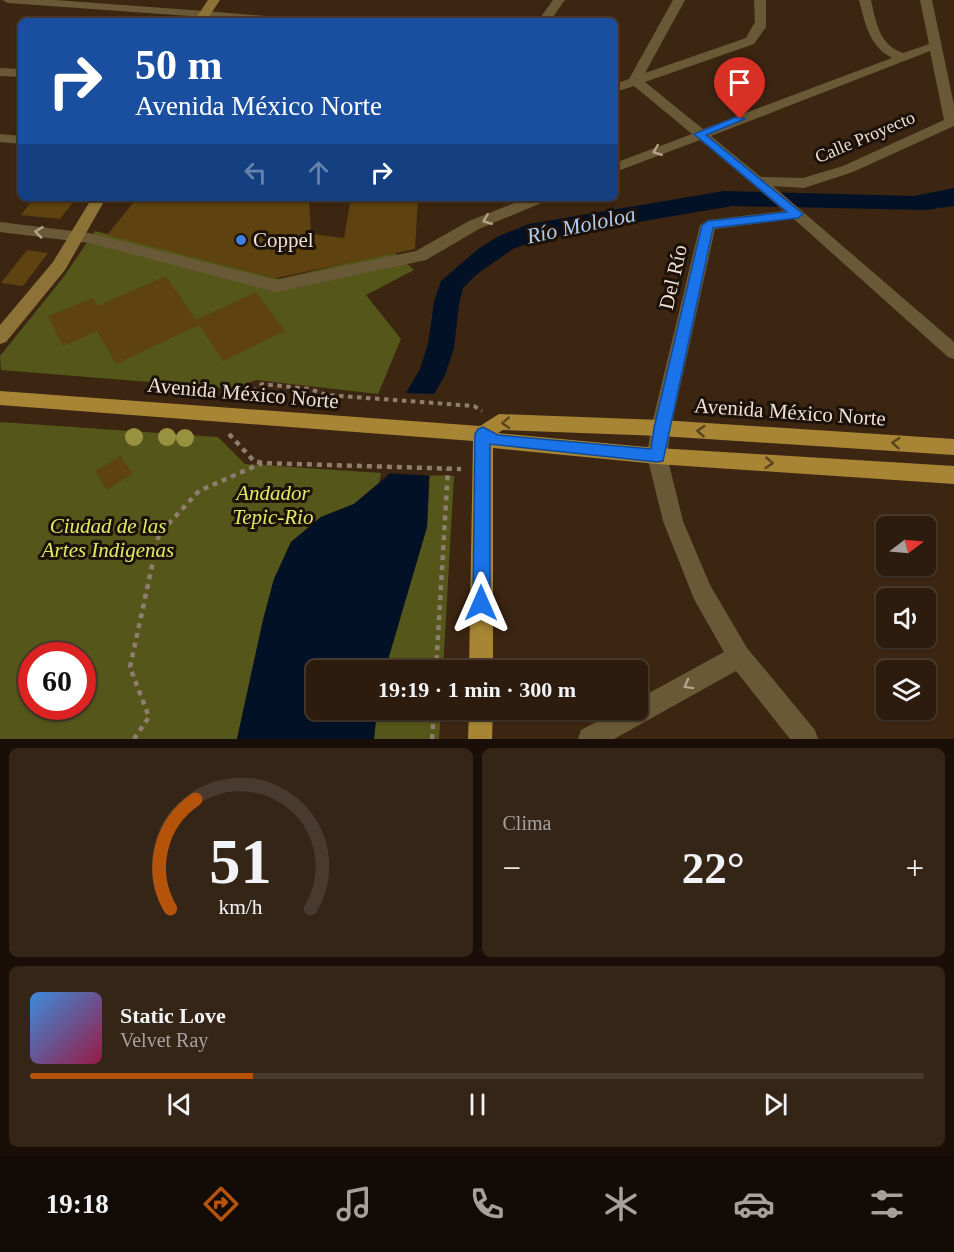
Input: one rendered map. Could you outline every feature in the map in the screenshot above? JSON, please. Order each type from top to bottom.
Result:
[{"type":"main road","points":[[202,18],[214,0]]},
{"type":"main road","points":[[0,337],[59,266],[97,201]]},
{"type":"main road","name":"Avenida México Norte","points":[[0,398],[364,427],[483,434],[496,441],[657,456],[954,475]]},
{"type":"main road","name":"Avenida México Norte","points":[[483,434],[499,422],[661,428],[954,447]]},
{"type":"main road","points":[[481,660],[483,434]]},
{"type":"main road","points":[[480,739],[481,720]]},
{"type":"street","points":[[8,0],[59,2],[202,18]]},
{"type":"street","points":[[546,18],[559,0]]},
{"type":"street","points":[[634,80],[679,0]]},
{"type":"street","points":[[618,87],[750,40],[759,33],[763,20],[760,0]]},
{"type":"street","points":[[865,0],[876,40],[893,55],[904,58]]},
{"type":"street","points":[[618,167],[936,45],[926,0]]},
{"type":"street","name":"Calle Proyecto","points":[[760,183],[804,183],[848,169],[951,122],[936,45]]},
{"type":"street","points":[[0,72],[18,73]]},
{"type":"street","points":[[634,80],[796,212],[954,352]]},
{"type":"street","points":[[0,138],[18,140]]},
{"type":"street","points":[[0,227],[78,237],[276,286],[420,256],[474,225],[534,201]]},
{"type":"street","name":"Del Río","points":[[661,428],[708,225],[796,212]]},
{"type":"street","points":[[661,428],[657,456],[677,531],[702,592],[739,656],[806,739]]},
{"type":"street","points":[[590,739],[739,656]]},
{"type":"path","points":[[392,399],[474,406]]},
{"type":"path","points":[[224,428],[254,461],[262,463],[482,470]]},
{"type":"path","points":[[134,739],[149,717],[129,667],[159,534],[199,491],[262,463]]},
{"type":"path","points":[[437,660],[448,469]]},
{"type":"path","points":[[432,739],[433,720]]},
{"type":"green space","points":[[95,231],[279,279],[394,252],[414,270],[366,295],[401,339],[378,394],[256,380],[236,389],[1,370],[0,356],[62,279]]},
{"type":"green space","name":"Ciudad de las Artes Indigenas","points":[[0,422],[218,437],[245,464],[381,473],[379,483],[354,504],[321,517],[291,542],[274,579],[237,739],[0,739]]},
{"type":"green space","points":[[430,475],[454,476],[444,660],[388,660],[427,527]]},
{"type":"green space","points":[[376,720],[440,720],[439,739],[374,739]]},
{"type":"water","name":"Río Mololoa","points":[[954,188],[954,206],[925,210],[732,206],[539,239],[513,249],[477,274],[463,288],[454,348],[445,375],[432,398],[427,527],[388,660],[306,660],[306,720],[376,720],[374,739],[237,739],[274,579],[291,542],[321,517],[354,504],[386,477],[407,454],[402,424],[406,393],[420,369],[428,344],[434,302],[441,281],[478,249],[499,236],[529,224],[724,191],[914,196]]},
{"type":"pier","points":[[402,393],[437,394],[433,422],[433,476],[385,473],[404,453],[399,424]]},
{"type":"building","points":[[32,201],[74,201],[60,219],[21,215]]},
{"type":"building","name":"Coppel","points":[[135,201],[309,201],[311,234],[344,238],[350,201],[418,201],[415,249],[276,278],[107,235]]},
{"type":"building","points":[[27,250],[48,253],[23,286],[1,283]]},
{"type":"building","points":[[166,276],[196,320],[256,292],[285,331],[223,361],[199,325],[116,364],[97,331],[63,346],[48,316],[93,298],[97,306]]},
{"type":"building","points":[[121,456],[132,474],[107,490],[95,471]]},
{"type":"place","name":"Coppel","points":[[241,240]]},
{"type":"route","points":[[481,603],[483,434],[496,441],[657,456],[661,428],[708,225],[798,214],[699,134],[740,119]]},
{"type":"park label","name":"Andador Tepic-Rio","points":[[273,505]]}]
